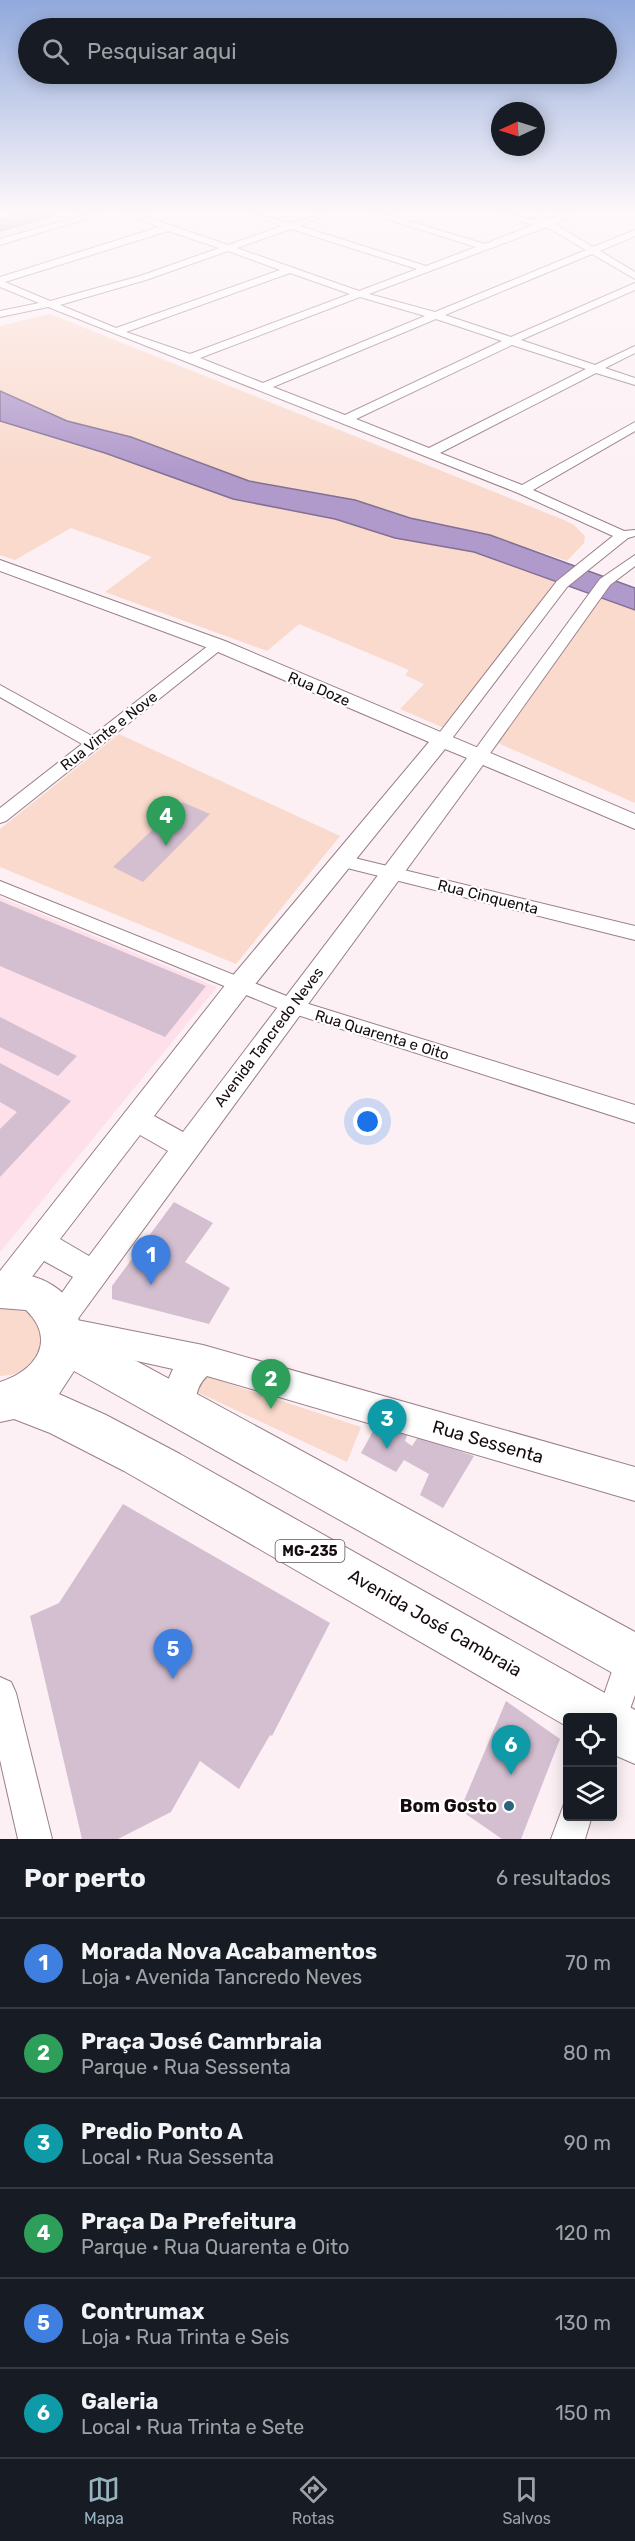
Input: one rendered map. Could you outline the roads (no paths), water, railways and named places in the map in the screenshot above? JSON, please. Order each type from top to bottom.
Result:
[{"type":"main road","points":[[2,1290],[22,1290],[38,1296],[51,1306],[61,1331],[60,1353],[51,1372],[33,1390],[7,1400]]},
{"type":"main road","points":[[61,1331],[179,1406],[634,1654]]},
{"type":"main road","name":"Avenida José Cambraia","points":[[7,1400],[55,1412],[137,1455],[270,1528],[591,1713]]},
{"type":"main road","points":[[617,1728],[635,1738]]},
{"type":"street","points":[[46,301],[116,332],[190,358],[629,533]]},
{"type":"street","points":[[0,314],[59,301]]},
{"type":"street","points":[[116,332],[203,301]]},
{"type":"street","points":[[190,358],[341,301]]},
{"type":"street","points":[[383,301],[437,316],[635,382]]},
{"type":"street","points":[[263,387],[472,301]]},
{"type":"street","points":[[345,420],[602,301]]},
{"type":"street","points":[[429,453],[635,349]]},
{"type":"street","points":[[523,490],[635,426]]},
{"type":"street","points":[[2,1290],[239,986],[441,741],[562,584],[629,533]]},
{"type":"street","points":[[480,755],[605,582],[635,559]]},
{"type":"street","name":"Rua Doze","points":[[0,565],[218,645],[635,822]]},
{"type":"street","name":"Rua Vinte e Nove","points":[[0,817],[218,645]]},
{"type":"street","points":[[0,690],[93,743]]},
{"type":"street","name":"Avenida Tancredo Neves","points":[[61,1331],[94,1274],[480,755]]},
{"type":"street","name":"Rua Cinquenta","points":[[342,861],[635,933]]},
{"type":"street","name":"Rua Quarenta e Oito","points":[[0,887],[292,1006],[635,1114]]},
{"type":"street","points":[[136,1119],[187,1148]]},
{"type":"street","points":[[40,1243],[94,1274]]},
{"type":"street","name":"Rua Sessenta","points":[[61,1331],[203,1360],[635,1484]]},
{"type":"street","points":[[179,1406],[180,1387],[185,1376],[203,1360]]},
{"type":"street","points":[[614,1713],[634,1654]]},
{"type":"street","points":[[0,1694],[35,1839]]},
{"type":"street","points":[[568,1839],[574,1821]]},
{"type":"place","name":"Praça Da Prefeitura","points":[[166,846]]},
{"type":"place","name":"Morada Nova Acabamentos","points":[[151,1285]]},
{"type":"place","name":"Praça José Camrbraia","points":[[271,1409]]},
{"type":"place","name":"Predio Ponto A","points":[[387,1449]]},
{"type":"place","name":"Contrumax","points":[[173,1679]]},
{"type":"place","name":"Galeria","points":[[511,1775]]},
{"type":"place","name":"Bom Gosto","points":[[509,1806]]}]
